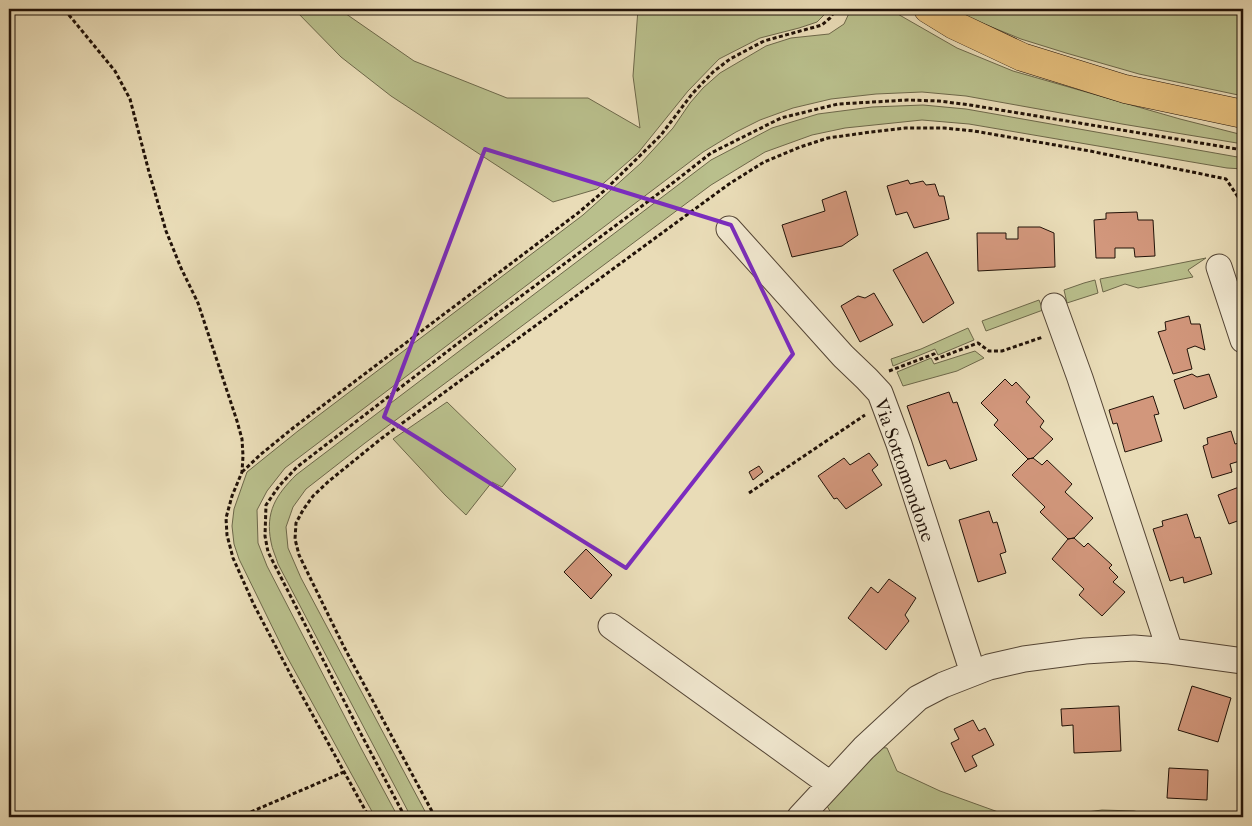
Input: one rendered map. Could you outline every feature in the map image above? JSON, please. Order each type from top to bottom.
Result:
[{"type":"main road","points":[[928,9],[954,25],[1022,57],[1125,89],[1243,114]]},
{"type":"street","name":"Via Sottomondone","points":[[730,229],[844,356],[880,393],[899,444],[974,673]]},
{"type":"street","points":[[1219,267],[1243,340]]},
{"type":"street","points":[[1054,306],[1170,651]]},
{"type":"street","points":[[612,626],[830,784]]},
{"type":"street","points":[[800,817],[864,748],[918,698],[942,685],[989,667],[1024,658],[1134,648],[1243,661]]},
{"type":"path","points":[[66,9],[115,71],[130,99],[166,231],[198,303],[237,421],[242,439],[242,472],[232,496],[226,518],[227,535],[233,558],[259,614],[295,683],[369,817]]},
{"type":"path","points":[[242,472],[293,428],[578,213],[605,190],[662,135],[692,94],[713,72],[735,56],[764,41],[822,25],[836,9]]},
{"type":"path","points":[[404,817],[268,552],[265,536],[266,505],[279,486],[297,467],[456,344],[711,153],[781,118],[838,104],[907,100],[939,101],[1243,150]]},
{"type":"path","points":[[435,817],[344,647],[298,555],[295,539],[296,524],[313,496],[382,438],[728,184],[764,162],[800,146],[828,138],[905,128],[944,128],[974,131],[1090,151],[1226,179],[1238,196],[1243,198]]},
{"type":"path","points":[[1238,196],[1243,182]]},
{"type":"path","points":[[867,379],[934,354],[936,359],[978,342],[989,351],[1002,351],[1063,330]]},
{"type":"path","points":[[749,493],[884,402]]},
{"type":"path","points":[[239,817],[344,772]]},
{"type":"highlighted area","points":[[485,149],[731,225],[793,354],[626,568],[384,417]]},
{"type":"green space","points":[[294,9],[339,9],[414,61],[507,98],[588,98],[640,128],[633,76],[638,9],[829,9],[817,22],[760,38],[719,59],[688,91],[638,153],[597,189],[553,202],[391,96],[341,57]]},
{"type":"green space","points":[[851,9],[889,9],[957,48],[1013,71],[1243,135],[1243,144],[966,96],[922,92],[876,94],[831,99],[793,108],[760,120],[703,152],[285,468],[267,491],[257,510],[258,543],[267,566],[398,817],[375,817],[286,655],[239,559],[234,544],[232,526],[234,509],[247,472],[298,431],[583,215],[641,163],[673,128],[703,88],[720,73],[766,46],[791,38],[829,34],[844,24]]},
{"type":"green space","points":[[950,9],[1243,9],[1243,96],[1139,74],[1066,53],[1021,39]]},
{"type":"green space","points":[[923,105],[966,109],[1243,158],[1243,169],[1227,168],[969,124],[922,120],[845,128],[812,135],[765,152],[711,185],[365,443],[306,489],[293,507],[286,527],[288,548],[301,578],[428,817],[411,817],[278,564],[272,545],[270,522],[274,505],[283,490],[296,475],[711,160],[772,128],[818,114],[872,107]]},
{"type":"green space","points":[[1206,258],[1188,270],[1193,277],[1138,288],[1125,284],[1103,292],[1100,279]]},
{"type":"green space","points":[[1095,280],[1098,293],[1067,303],[1064,290]]},
{"type":"green space","points":[[1039,300],[1043,310],[986,331],[982,321]]},
{"type":"green space","points":[[968,328],[974,340],[938,355],[935,349],[893,366],[891,359],[921,349]]},
{"type":"green space","points":[[975,351],[984,358],[957,371],[903,386],[897,372],[931,358],[934,364]]},
{"type":"green space","points":[[447,402],[516,469],[502,487],[492,482],[466,515],[393,439]]},
{"type":"green space","points":[[877,747],[887,748],[897,771],[940,791],[1012,817],[833,817],[825,802]]},
{"type":"green space","points":[[1102,810],[1134,811],[1162,817],[1050,817]]},
{"type":"building","points":[[908,180],[910,184],[923,181],[926,185],[935,184],[939,196],[944,196],[949,219],[914,228],[907,212],[896,215],[887,186]]},
{"type":"building","points":[[846,191],[858,235],[842,246],[792,257],[782,225],[825,211],[822,200]]},
{"type":"building","points":[[1137,212],[1138,220],[1153,220],[1155,256],[1135,257],[1134,248],[1115,248],[1115,258],[1096,258],[1094,220],[1106,219],[1106,213]]},
{"type":"building","points":[[1018,227],[1040,227],[1054,233],[1055,267],[978,271],[977,233],[1006,233],[1006,239],[1018,239]]},
{"type":"building","points":[[927,252],[954,303],[923,323],[893,270]]},
{"type":"building","points":[[874,293],[893,325],[860,342],[841,306],[858,296],[865,298]]},
{"type":"building","points":[[1189,316],[1191,324],[1200,324],[1205,350],[1195,346],[1187,349],[1192,369],[1173,374],[1158,332],[1166,330],[1165,322]]},
{"type":"building","points":[[1192,374],[1197,377],[1209,374],[1217,397],[1184,409],[1174,380]]},
{"type":"building","points":[[1005,379],[1012,386],[1016,382],[1030,397],[1026,402],[1044,421],[1040,427],[1053,439],[1033,458],[1028,459],[994,425],[998,420],[981,403]]},
{"type":"building","points":[[949,392],[953,403],[957,402],[977,460],[950,469],[946,460],[928,466],[907,406]]},
{"type":"building","points":[[1153,396],[1159,414],[1154,415],[1162,441],[1125,452],[1117,423],[1113,424],[1109,410]]},
{"type":"building","points":[[1231,431],[1235,444],[1242,442],[1243,460],[1230,464],[1232,472],[1212,478],[1203,446],[1208,444],[1207,438]]},
{"type":"building","points":[[869,453],[878,465],[872,470],[882,485],[846,509],[837,498],[834,499],[818,476],[844,458],[850,465]]},
{"type":"building","points":[[1033,458],[1042,465],[1047,460],[1072,484],[1065,492],[1093,518],[1074,538],[1068,539],[1040,512],[1045,507],[1012,475],[1028,459]]},
{"type":"building","points":[[759,466],[763,472],[753,480],[749,472]]},
{"type":"building","points":[[1239,487],[1241,493],[1243,493],[1243,519],[1229,524],[1218,495]]},
{"type":"building","points":[[989,511],[993,523],[997,522],[1006,552],[1000,554],[1006,573],[978,582],[959,520]]},
{"type":"building","points":[[1187,514],[1195,538],[1200,537],[1212,574],[1184,583],[1183,577],[1170,581],[1153,529],[1163,526],[1162,521]]},
{"type":"building","points":[[1074,538],[1084,547],[1088,543],[1112,565],[1109,568],[1118,577],[1113,582],[1125,592],[1102,616],[1079,595],[1084,589],[1052,559],[1068,539]]},
{"type":"building","points":[[586,549],[612,575],[591,599],[564,572]]},
{"type":"building","points":[[889,579],[916,598],[905,615],[909,621],[886,650],[848,618],[871,587],[878,593]]},
{"type":"building","points":[[1192,686],[1231,698],[1218,742],[1178,730]]},
{"type":"building","points":[[1119,706],[1121,751],[1074,753],[1073,725],[1062,726],[1061,709]]},
{"type":"building","points":[[973,720],[979,731],[985,728],[994,745],[972,756],[977,766],[965,772],[951,743],[959,739],[954,729]]},
{"type":"building","points":[[1169,768],[1208,770],[1207,800],[1167,798]]}]
